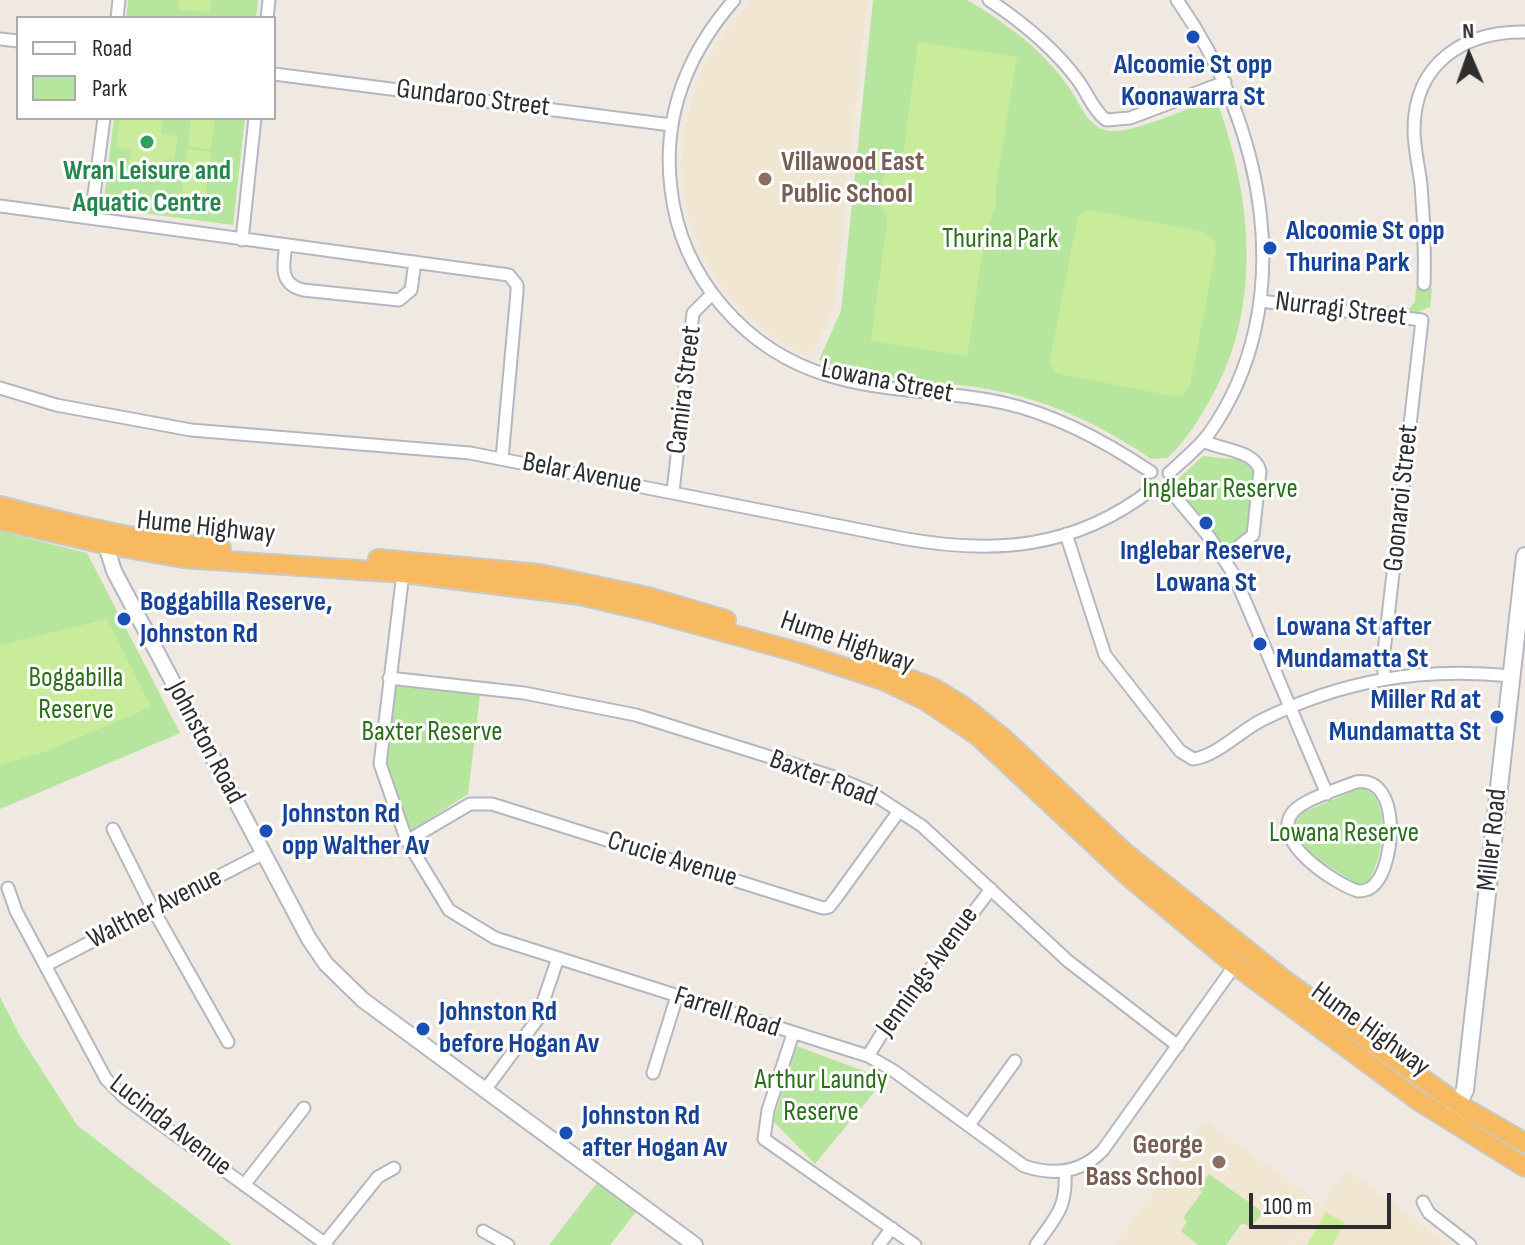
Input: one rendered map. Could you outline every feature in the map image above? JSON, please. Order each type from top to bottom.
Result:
[{"type":"highway","name":"Hume Highway","points":[[0,506],[103,538],[183,558],[403,573],[529,587],[644,610],[797,652],[897,687],[949,715],[977,735],[1128,876],[1235,965],[1454,1112],[1525,1143]]},
{"type":"highway","name":"Hume Highway","points":[[0,520],[103,538],[540,574],[662,601],[898,673],[933,688],[963,706],[1003,738],[1135,862],[1525,1167]]},
{"type":"main road","name":"Miller Road","points":[[1454,1112],[1465,1090],[1525,556]]},
{"type":"street","points":[[989,0],[1046,44],[1078,80],[1106,120],[1130,118],[1225,82]]},
{"type":"street","points":[[1169,473],[1203,441],[1219,418],[1241,373],[1251,348],[1260,301],[1262,253],[1257,188],[1250,154],[1225,82],[1209,48],[1177,0]]},
{"type":"street","name":"Lowana Street","points":[[730,1],[693,56],[678,93],[671,125],[669,174],[676,218],[695,269],[711,295],[770,348],[810,369],[851,381],[975,398],[1030,410],[1086,432],[1151,472]]},
{"type":"street","points":[[1424,284],[1425,238],[1414,130],[1425,83],[1439,63],[1457,47],[1479,36],[1525,32]]},
{"type":"street","name":"Gundaroo Street","points":[[276,74],[671,125]]},
{"type":"street","points":[[91,218],[104,120]]},
{"type":"street","points":[[242,240],[255,120]]},
{"type":"street","points":[[0,206],[509,275],[517,285],[502,459]]},
{"type":"street","points":[[286,245],[283,271],[287,281],[296,288],[316,292],[399,300],[411,290],[415,262]]},
{"type":"street","name":"Camira Street","points":[[673,492],[693,313],[711,295]]},
{"type":"street","name":"Nurragi Street","points":[[1260,301],[1422,320]]},
{"type":"street","name":"Goonaroi Street","points":[[1384,677],[1384,652],[1422,320]]},
{"type":"street","name":"Belar Avenue","points":[[0,388],[56,405],[191,430],[430,448],[502,459],[901,538],[962,547],[1016,545],[1066,534],[1109,518],[1152,489]]},
{"type":"street","points":[[1203,441],[1251,457],[1259,465],[1255,530],[1250,539],[1224,558]]},
{"type":"street","points":[[1160,468],[1169,473],[1171,482],[1168,488],[1161,492],[1152,489],[1147,480],[1151,472],[1160,468]]},
{"type":"street","points":[[1168,488],[1224,558],[1244,595],[1327,794]]},
{"type":"street","points":[[1066,534],[1105,655],[1185,756],[1193,759],[1201,758],[1262,720],[1292,707],[1384,677],[1455,673],[1512,676]]},
{"type":"street","name":"Johnston Road","points":[[103,538],[114,571],[309,939],[341,981],[695,1245]]},
{"type":"street","name":"Farrell Road","points":[[403,573],[380,764],[407,841],[449,910],[495,938],[868,1056],[894,1071],[1024,1166],[1047,1173],[1065,1171]]},
{"type":"street","name":"Baxter Road","points":[[389,678],[524,693],[636,715],[834,777],[870,792],[941,842],[1068,961],[1178,1046]]},
{"type":"street","points":[[1356,782],[1368,782],[1379,789],[1386,803],[1391,818],[1385,862],[1378,880],[1366,890],[1349,888],[1305,859],[1295,846],[1289,826],[1292,813],[1327,794],[1356,782]]},
{"type":"street","name":"Crucie Avenue","points":[[407,841],[470,804],[492,804],[823,908],[829,907],[899,811]]},
{"type":"street","points":[[113,829],[154,911],[228,1042]]},
{"type":"street","name":"Walther Avenue","points":[[46,965],[264,853]]},
{"type":"street","name":"Lucinda Avenue","points":[[8,888],[16,911],[106,1079],[125,1098],[326,1244]]},
{"type":"street","name":"Jennings Avenue","points":[[868,1056],[884,1030],[991,889]]},
{"type":"street","points":[[485,1090],[537,1020],[558,958]]},
{"type":"street","points":[[1036,1245],[1063,1205],[1066,1195],[1065,1171],[1088,1163],[1103,1150],[1235,965]]},
{"type":"street","points":[[653,1073],[677,996]]},
{"type":"street","points":[[793,1034],[768,1110],[764,1139],[915,1245]]},
{"type":"street","points":[[969,1125],[1015,1061]]},
{"type":"street","points":[[244,1185],[304,1108]]},
{"type":"street","points":[[326,1244],[378,1177],[394,1168]]},
{"type":"street","points":[[1423,1202],[1429,1213],[1470,1245]]},
{"type":"street","points":[[879,1245],[892,1228]]},
{"type":"street","points":[[483,1231],[508,1245]]},
{"type":"shaded area","name":"Villawood East Public School","points":[[752,0],[867,0],[834,309],[810,358],[770,335],[735,303],[719,283],[700,249],[687,214],[683,190],[684,128],[701,71],[720,38]]},
{"type":"shaded area","name":"George Bass School","points":[[1206,1121],[1320,1204],[1290,1245],[1114,1245]]},
{"type":"shaded area","points":[[1346,1169],[1449,1245],[1292,1245]]},
{"type":"green space","points":[[128,0],[258,0],[256,16],[126,16]]},
{"type":"green space","points":[[179,0],[211,0],[209,13],[178,9]]},
{"type":"green space","name":"Thurina Park","points":[[873,0],[967,0],[1039,52],[1070,89],[1086,116],[1103,130],[1133,128],[1211,100],[1218,104],[1239,179],[1245,218],[1247,257],[1244,295],[1237,333],[1225,370],[1194,426],[1167,458],[1151,459],[1090,423],[1023,397],[976,387],[857,372],[819,360],[841,311]]},
{"type":"green space","points":[[918,42],[1017,57],[996,185],[996,207],[986,230],[967,356],[871,341],[887,221],[881,205],[882,182],[891,162],[904,150]]},
{"type":"green space","points":[[114,120],[245,120],[233,225],[103,208]]},
{"type":"green space","name":"Wran Leisure and Aquatic Centre","points":[[120,120],[163,120],[161,134],[178,136],[174,160],[165,159],[162,174],[128,169],[131,150],[116,147]]},
{"type":"green space","points":[[191,120],[215,120],[211,149],[188,146]]},
{"type":"green space","points":[[187,149],[211,152],[205,198],[182,195]]},
{"type":"green space","points":[[1090,210],[1204,232],[1215,240],[1216,250],[1190,386],[1183,395],[1172,396],[1059,374],[1053,370],[1050,360],[1078,215]]},
{"type":"green space","points":[[1416,287],[1432,288],[1430,307],[1416,313],[1382,309],[1382,306],[1410,308],[1415,301]]},
{"type":"green space","name":"Inglebar Reserve","points":[[1203,456],[1241,460],[1253,466],[1255,474],[1249,529],[1234,544],[1225,545],[1217,540],[1177,485],[1179,478]]},
{"type":"green space","name":"Boggabilla Reserve","points":[[0,531],[87,553],[180,733],[0,809]]},
{"type":"green space","points":[[107,619],[151,707],[44,752],[0,765],[0,645]]},
{"type":"green space","name":"Baxter Reserve","points":[[394,684],[480,695],[468,794],[411,831],[386,758]]},
{"type":"green space","name":"Lowana Reserve","points":[[1360,788],[1371,792],[1378,802],[1382,830],[1373,873],[1367,882],[1357,884],[1308,853],[1295,823],[1302,813]]},
{"type":"green space","points":[[0,997],[20,1036],[77,1125],[232,1245],[0,1245]]},
{"type":"green space","name":"Arthur Laundy Reserve","points":[[797,1046],[885,1079],[815,1164],[773,1121]]},
{"type":"green space","points":[[1209,1174],[1264,1213],[1250,1227],[1242,1223],[1226,1245],[1198,1245],[1181,1231],[1187,1221],[1183,1218],[1202,1192],[1199,1188]]},
{"type":"green space","points":[[597,1183],[636,1212],[610,1245],[549,1245]]},
{"type":"green space","points":[[1326,1212],[1345,1223],[1332,1245],[1307,1245]]},
{"type":"place","name":"Alcoomie St opp Koonawarra St","points":[[1193,37]]},
{"type":"place","name":"Wran Leisure and Aquatic Centre","points":[[147,142]]},
{"type":"place","name":"Villawood East Public School","points":[[765,179]]},
{"type":"place","name":"Alcoomie St opp Thurina Park","points":[[1270,248]]},
{"type":"place","name":"Inglebar Reserve, Lowana St","points":[[1206,523]]},
{"type":"place","name":"Boggabilla Reserve, Johnston Rd","points":[[124,619]]},
{"type":"place","name":"Lowana St after Mundamatta St","points":[[1260,644]]},
{"type":"place","name":"Miller Rd at Mundamatta St","points":[[1497,717]]},
{"type":"place","name":"Johnston Rd opp Walther Av","points":[[266,831]]},
{"type":"place","name":"Johnston Rd before Hogan Av","points":[[423,1029]]},
{"type":"place","name":"Johnston Rd after Hogan Av","points":[[566,1133]]},
{"type":"place","name":"George Bass School","points":[[1219,1162]]}]
